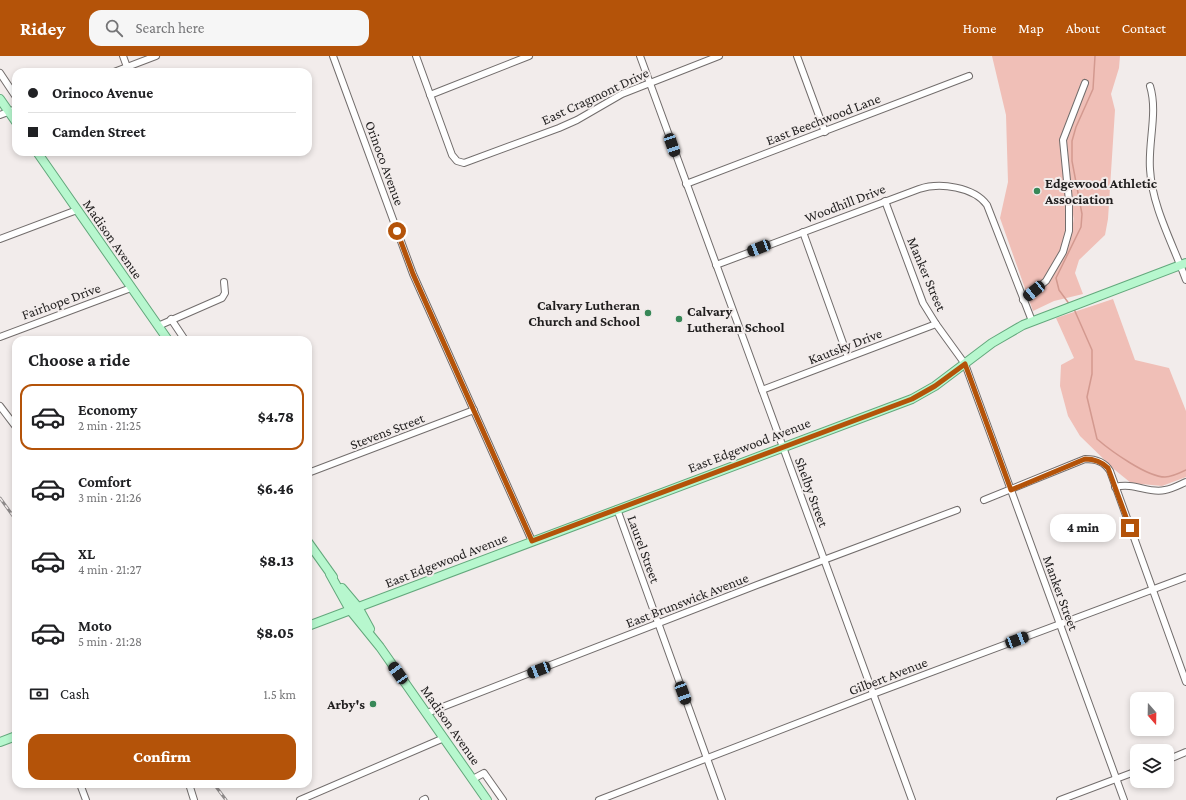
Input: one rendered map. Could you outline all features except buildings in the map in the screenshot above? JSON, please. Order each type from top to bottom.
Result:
[{"type":"main road","points":[[0,98],[12,110]]},
{"type":"main road","name":"Madison Avenue","points":[[40,156],[165,336]]},
{"type":"main road","name":"East Edgewood Avenue","points":[[312,625],[782,446],[912,399],[935,386],[1000,338],[1032,321],[1183,264]]},
{"type":"main road","name":"Madison Avenue","points":[[312,548],[487,800]]},
{"type":"main road","points":[[0,742],[12,738]]},
{"type":"street","points":[[123,56],[127,67],[156,56]]},
{"type":"street","name":"Orinoco Avenue","points":[[333,56],[413,274],[532,541]]},
{"type":"street","points":[[416,56],[430,95],[526,57]]},
{"type":"street","name":"Shelby Street","points":[[640,56],[912,800]]},
{"type":"street","name":"East Cragmont Drive","points":[[430,95],[452,155],[459,162],[466,162],[559,128],[573,122],[622,94],[719,56]]},
{"type":"street","points":[[797,56],[825,132]]},
{"type":"street","points":[[0,73],[12,91]]},
{"type":"street","name":"East Beechwood Lane","points":[[686,184],[969,76]]},
{"type":"street","points":[[1032,321],[1023,300],[1046,281],[1063,252],[1069,231],[1063,140],[1086,83]]},
{"type":"street","points":[[1150,86],[1152,100],[1149,165],[1152,185],[1183,264],[1186,280]]},
{"type":"street","points":[[0,115],[12,110]]},
{"type":"street","name":"Woodhill Drive","points":[[716,265],[885,201],[932,186],[972,193],[983,200],[990,212],[1023,300]]},
{"type":"street","name":"Manker Street","points":[[885,201],[918,290],[936,324],[965,364],[1124,800]]},
{"type":"street","points":[[0,239],[77,210]]},
{"type":"street","points":[[803,232],[848,357]]},
{"type":"street","points":[[158,326],[171,319],[222,298],[225,293],[224,282]]},
{"type":"street","name":"Fairhope Drive","points":[[0,337],[131,288]]},
{"type":"street","points":[[171,319],[182,336]]},
{"type":"street","name":"Kautsky Drive","points":[[762,390],[936,324]]},
{"type":"street","points":[[0,406],[12,422]]},
{"type":"street","name":"Stevens Street","points":[[312,471],[474,410]]},
{"type":"street","points":[[984,500],[1085,459],[1097,460],[1108,468],[1186,682]]},
{"type":"street","points":[[1115,487],[1135,485],[1149,490],[1165,490],[1186,482]]},
{"type":"street","name":"Laurel Street","points":[[617,509],[722,800]]},
{"type":"street","name":"East Brunswick Avenue","points":[[427,713],[957,510]]},
{"type":"street","name":"Gilbert Avenue","points":[[599,800],[873,694],[1186,577]]},
{"type":"street","points":[[300,800],[444,738]]},
{"type":"street","points":[[1174,757],[1186,752]]},
{"type":"street","name":"Madison Avenue","points":[[473,779],[484,773],[503,800]]},
{"type":"street","points":[[1060,800],[1130,774]]},
{"type":"street","points":[[82,788],[86,800]]},
{"type":"street","points":[[190,788],[194,800]]},
{"type":"shaded area","name":"Edgewood Athletic Association","points":[[992,56],[1120,56],[1119,68],[1111,94],[1115,110],[1108,219],[1105,235],[1079,260],[1075,273],[1083,294],[1054,301],[1033,311],[1000,218],[1008,182],[1006,115]],"holes":[[[1065,155],[1074,223],[1069,201]]]},
{"type":"shaded area","points":[[1113,299],[1135,360],[1169,368],[1186,411],[1186,477],[1162,486],[1131,483],[1115,470],[1080,436],[1068,416],[1060,386],[1061,365],[1074,358],[1056,318]]},
{"type":"waterway","points":[[1070,305],[1059,290],[1056,278],[1081,227],[1082,214],[1072,161],[1072,141],[1076,127],[1093,89],[1095,56]]},
{"type":"waterway","points":[[1074,309],[1092,350],[1092,374],[1087,397],[1097,439],[1139,468],[1157,476],[1165,477],[1176,475],[1186,470]]},
{"type":"railway","points":[[0,498],[12,514]]},
{"type":"railway","points":[[217,788],[226,800]]},
{"type":"place","name":"Edgewood Athletic Association","points":[[1037,191]]},
{"type":"place","name":"Calvary Lutheran Church and School","points":[[648,313]]},
{"type":"place","name":"Calvary Lutheran School","points":[[679,319]]},
{"type":"place","name":"Arby's","points":[[373,704]]},
{"type":"route","points":[[397,231],[413,274],[532,541],[782,446],[912,399],[935,386],[965,364],[1011,490],[1085,459],[1094,460],[1102,463],[1110,471],[1130,528]]}]
